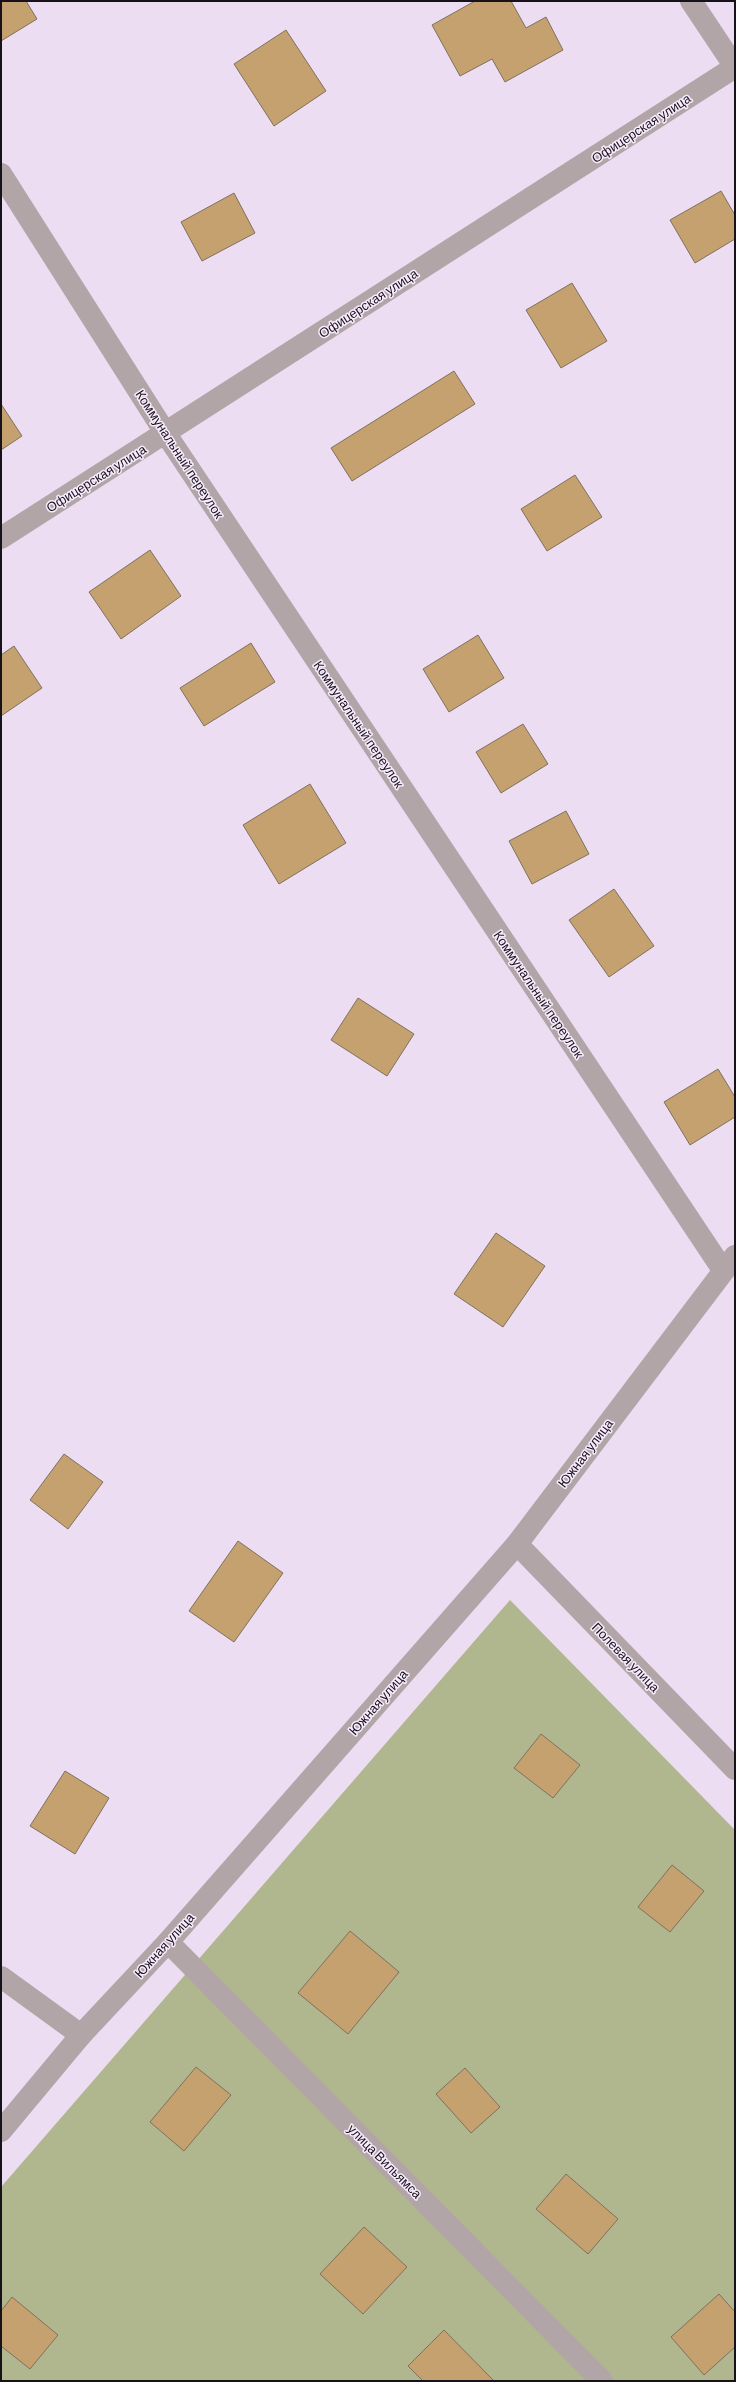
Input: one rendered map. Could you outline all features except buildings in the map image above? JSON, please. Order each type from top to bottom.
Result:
[{"type":"street","points":[[691,1],[735,67]]},
{"type":"street","name":"Офицерская улица","points":[[1,538],[166,434],[735,67]]},
{"type":"street","name":"Коммунальный переулок","points":[[1,174],[166,434],[729,1263]]},
{"type":"street","name":"Южная улица","points":[[1,2131],[81,2034],[168,1942],[517,1544],[729,1263]]},
{"type":"street","name":"Полевая улица","points":[[517,1544],[735,1769]]},
{"type":"street","name":"улица Вильямса","points":[[168,1942],[602,2381]]},
{"type":"street","points":[[1,1977],[81,2034]]},
{"type":"green space","points":[[510,1600],[735,1830],[735,2381],[1,2381],[1,2187]]}]
